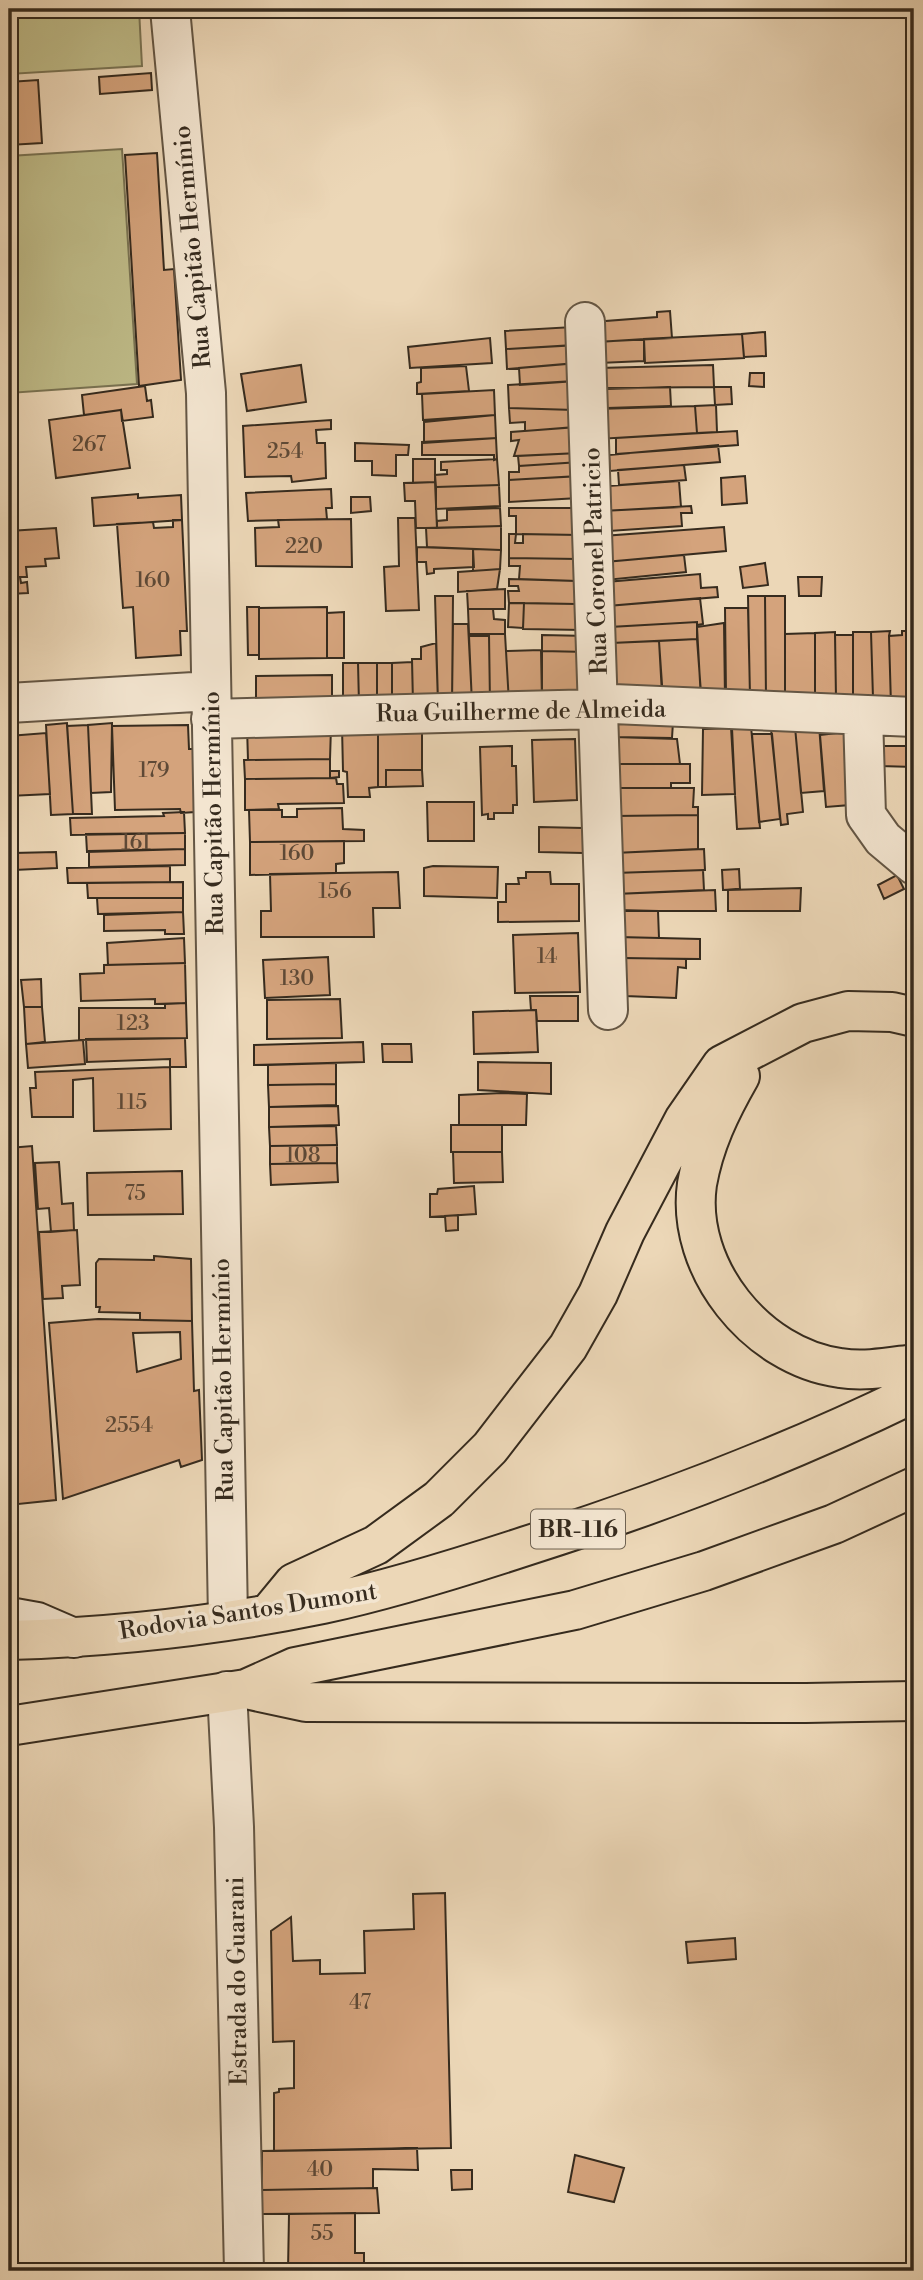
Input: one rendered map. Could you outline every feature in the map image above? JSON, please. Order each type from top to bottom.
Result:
[{"type":"highway","points":[[270,1612],[294,1583],[376,1545],[439,1499],[490,1448],[568,1347],[598,1294],[625,1232],[684,1120],[722,1065],[803,1023],[848,1011],[892,1012],[914,1017]]},
{"type":"highway","points":[[758,1047],[709,1135],[700,1174],[698,1225],[708,1267],[758,1330],[782,1347],[837,1368],[863,1370],[914,1364]]},
{"type":"highway","name":"Rodovia Santos Dumont","points":[[9,1640],[74,1638],[228,1619],[322,1604],[418,1581],[632,1512],[821,1436],[914,1393]]},
{"type":"highway","points":[[9,1726],[237,1690],[295,1667],[575,1610],[730,1562],[834,1524],[914,1487]]},
{"type":"highway","points":[[237,1690],[306,1702],[806,1703],[914,1700]]},
{"type":"street","name":"Rua Capitão Hermínio","points":[[170,9],[206,393],[228,1619]]},
{"type":"street","name":"Rua Coronel Patricio","points":[[585,322],[608,1010]]},
{"type":"street","name":"Rua Guilherme de Almeida","points":[[9,703],[600,709],[612,704],[914,717]]},
{"type":"street","points":[[863,715],[866,815],[883,839],[914,865]]},
{"type":"street","points":[[9,1617],[37,1622],[74,1638]]},
{"type":"street","name":"Estrada do Guarani","points":[[237,1690],[234,1827],[244,2271]]},
{"type":"shaded area","points":[[9,9],[139,9],[142,66],[9,74]]},
{"type":"shaded area","points":[[122,149],[137,384],[9,393],[9,156]]},
{"type":"building","points":[[151,73],[152,90],[100,94],[99,77]]},
{"type":"building","points":[[38,80],[42,143],[9,145],[9,82]]},
{"type":"building","points":[[157,153],[164,270],[174,269],[181,380],[139,386],[125,155]]},
{"type":"building","points":[[670,311],[672,338],[594,342],[593,322],[657,317],[657,312]]},
{"type":"building","points":[[573,327],[574,345],[506,349],[505,331]]},
{"type":"building","points":[[765,332],[766,356],[744,357],[742,334]]},
{"type":"building","points":[[742,334],[744,358],[645,363],[644,339]]},
{"type":"building","points":[[490,338],[492,363],[410,368],[408,347]]},
{"type":"building","points":[[644,339],[644,361],[599,363],[598,342]]},
{"type":"building","points":[[579,345],[578,363],[507,369],[506,349]]},
{"type":"building","points":[[575,363],[576,381],[520,385],[519,368]]},
{"type":"building","points":[[301,365],[306,402],[247,411],[241,374]]},
{"type":"building","points":[[713,365],[714,387],[600,388],[599,368]]},
{"type":"building","points":[[466,366],[469,391],[417,394],[417,383],[421,382],[421,368]]},
{"type":"building","points":[[750,373],[764,373],[764,387],[749,386]]},
{"type":"building","points":[[573,381],[574,410],[509,408],[508,385]]},
{"type":"building","points":[[145,386],[147,401],[151,400],[153,417],[122,421],[121,410],[84,415],[82,395]]},
{"type":"building","points":[[670,387],[671,406],[607,408],[606,389]]},
{"type":"building","points":[[714,387],[731,387],[732,404],[715,405]]},
{"type":"building","points":[[494,390],[495,415],[423,420],[422,394]]},
{"type":"building","points":[[716,405],[717,432],[697,433],[695,406]]},
{"type":"building","points":[[695,406],[697,433],[598,439],[597,409]]},
{"type":"building","points":[[509,408],[574,410],[575,427],[525,431],[525,422],[510,423]]},
{"type":"building","points":[[121,410],[130,468],[56,478],[49,420]]},
{"type":"building","points":[[495,415],[496,438],[424,443],[424,422]]},
{"type":"building","points":[[331,420],[331,429],[316,430],[317,443],[325,443],[326,478],[292,482],[291,476],[245,477],[243,426]]},
{"type":"building","points":[[578,427],[579,453],[514,456],[519,440],[511,441],[511,432]]},
{"type":"building","points":[[737,431],[738,445],[616,454],[616,438]]},
{"type":"building","points":[[496,438],[497,459],[494,460],[494,455],[422,455],[422,442]]},
{"type":"building","points":[[355,443],[409,445],[408,455],[396,455],[396,476],[372,475],[372,461],[355,461]]},
{"type":"building","points":[[718,445],[720,462],[610,471],[609,455]]},
{"type":"building","points":[[579,453],[580,462],[519,466],[518,456]]},
{"type":"building","points":[[413,459],[435,459],[435,482],[413,483]]},
{"type":"building","points":[[497,459],[499,485],[436,487],[435,475],[447,474],[447,470],[441,470],[441,462]]},
{"type":"building","points":[[580,462],[581,476],[509,480],[509,472],[519,472],[519,466]]},
{"type":"building","points":[[684,465],[686,480],[619,485],[618,470]]},
{"type":"building","points":[[578,476],[579,498],[509,502],[509,480]]},
{"type":"building","points":[[745,476],[747,503],[722,505],[721,478]]},
{"type":"building","points":[[679,481],[681,507],[603,511],[608,486]]},
{"type":"building","points":[[435,482],[437,528],[416,528],[415,501],[405,501],[404,483]]},
{"type":"building","points":[[499,485],[500,506],[436,509],[436,487]]},
{"type":"building","points":[[331,489],[332,508],[326,508],[327,519],[248,521],[246,493]]},
{"type":"building","points":[[138,494],[138,498],[181,495],[182,520],[94,526],[92,498]]},
{"type":"building","points":[[351,497],[370,497],[371,511],[351,513]]},
{"type":"building","points":[[691,506],[692,513],[681,513],[682,526],[609,531],[603,511]]},
{"type":"building","points":[[500,508],[501,526],[437,528],[437,521],[447,520],[447,510]]},
{"type":"building","points":[[509,508],[580,508],[579,535],[516,534],[516,516],[509,516]]},
{"type":"building","points":[[398,518],[415,518],[419,610],[386,611],[384,567],[399,566]]},
{"type":"building","points":[[351,519],[352,567],[256,566],[255,528],[279,527],[278,520]]},
{"type":"building","points":[[173,520],[182,520],[187,631],[180,631],[181,655],[136,658],[133,607],[123,608],[117,524],[153,522],[154,528],[173,527]]},
{"type":"building","points":[[501,526],[501,550],[427,547],[426,528]]},
{"type":"building","points":[[724,527],[726,551],[605,562],[603,536]]},
{"type":"building","points":[[56,528],[59,558],[45,559],[46,566],[26,567],[27,577],[20,577],[21,583],[27,582],[28,593],[9,594],[9,531]]},
{"type":"building","points":[[509,534],[516,534],[515,543],[523,543],[523,534],[579,535],[578,559],[509,558]]},
{"type":"building","points":[[417,547],[473,549],[474,567],[434,569],[434,573],[427,574],[426,562],[417,562]]},
{"type":"building","points":[[473,549],[501,550],[500,569],[473,571]]},
{"type":"building","points":[[684,555],[686,572],[606,580],[605,562]]},
{"type":"building","points":[[509,558],[578,559],[578,581],[519,579],[520,566],[509,566]]},
{"type":"building","points":[[765,563],[768,585],[743,588],[740,567]]},
{"type":"building","points":[[500,569],[497,589],[458,592],[458,572]]},
{"type":"building","points":[[700,574],[701,588],[717,587],[718,597],[608,606],[606,582]]},
{"type":"building","points":[[798,577],[822,577],[821,596],[799,596]]},
{"type":"building","points":[[509,579],[576,581],[576,604],[509,603],[508,591],[519,591],[518,586],[509,586]]},
{"type":"building","points":[[505,589],[505,609],[468,609],[467,591]]},
{"type":"building","points":[[435,596],[453,596],[452,703],[438,703]]},
{"type":"building","points":[[748,596],[765,596],[766,697],[750,698]]},
{"type":"building","points":[[765,596],[785,596],[785,700],[766,700]]},
{"type":"building","points":[[700,598],[703,624],[697,625],[697,622],[610,627],[608,606]]},
{"type":"building","points":[[509,603],[524,603],[523,628],[508,627]]},
{"type":"building","points":[[524,603],[576,604],[583,630],[523,629]]},
{"type":"building","points":[[247,607],[259,607],[259,655],[248,655]]},
{"type":"building","points":[[327,607],[327,658],[259,659],[259,608]]},
{"type":"building","points":[[725,608],[748,608],[750,694],[726,695]]},
{"type":"building","points":[[468,609],[493,609],[494,619],[505,620],[505,634],[469,634]]},
{"type":"building","points":[[344,612],[344,658],[327,658],[327,613]]},
{"type":"building","points":[[697,622],[697,639],[611,643],[610,627]]},
{"type":"building","points":[[724,623],[725,699],[701,700],[697,627]]},
{"type":"building","points":[[453,624],[468,624],[472,702],[452,703]]},
{"type":"building","points":[[890,631],[891,706],[873,698],[871,632]]},
{"type":"building","points":[[902,631],[912,631],[914,703],[891,705],[889,636],[902,635]]},
{"type":"building","points":[[914,631],[914,685],[912,640]]},
{"type":"building","points":[[835,632],[836,700],[815,701],[815,633]]},
{"type":"building","points":[[853,632],[871,632],[873,698],[853,697]]},
{"type":"building","points":[[815,633],[815,700],[785,700],[785,634]]},
{"type":"building","points":[[489,634],[505,634],[509,703],[490,703]]},
{"type":"building","points":[[542,635],[588,636],[587,652],[542,651]]},
{"type":"building","points":[[835,635],[853,635],[853,697],[836,697]]},
{"type":"building","points":[[469,636],[489,636],[490,703],[472,704]]},
{"type":"building","points":[[697,639],[701,693],[663,699],[659,641]]},
{"type":"building","points":[[659,641],[662,694],[615,697],[611,643]]},
{"type":"building","points":[[436,643],[438,703],[413,703],[412,659],[421,659],[421,647]]},
{"type":"building","points":[[541,650],[542,702],[509,703],[506,651]]},
{"type":"building","points":[[542,651],[587,652],[588,696],[542,702]]},
{"type":"building","points":[[412,662],[413,703],[392,704],[392,663]]},
{"type":"building","points":[[343,663],[358,663],[359,704],[343,705]]},
{"type":"building","points":[[358,663],[377,663],[377,704],[359,704]]},
{"type":"building","points":[[377,663],[392,663],[392,704],[377,704]]},
{"type":"building","points":[[332,675],[332,702],[256,704],[256,676]]},
{"type":"building","points":[[613,711],[673,722],[672,738],[614,737]]},
{"type":"building","points":[[67,723],[73,814],[51,815],[46,725]]},
{"type":"building","points":[[112,723],[111,792],[91,793],[88,725]]},
{"type":"building","points":[[88,725],[92,814],[73,814],[67,726]]},
{"type":"building","points":[[188,725],[189,749],[194,749],[195,812],[181,813],[180,809],[115,810],[112,726]]},
{"type":"building","points":[[378,725],[422,725],[422,770],[386,770],[386,787],[378,787]]},
{"type":"building","points":[[819,725],[824,791],[801,793],[795,727]]},
{"type":"building","points":[[751,726],[760,828],[737,829],[731,727]]},
{"type":"building","points":[[247,727],[331,727],[330,759],[248,760]]},
{"type":"building","points":[[342,727],[378,733],[378,787],[369,788],[370,797],[348,797],[347,772],[343,771]]},
{"type":"building","points":[[795,727],[803,812],[787,814],[788,824],[781,825],[771,729]]},
{"type":"building","points":[[732,728],[735,794],[702,795],[703,729]]},
{"type":"building","points":[[846,732],[850,805],[826,807],[820,735]]},
{"type":"building","points":[[46,733],[50,794],[9,796],[9,736]]},
{"type":"building","points":[[752,734],[772,734],[780,819],[759,822]]},
{"type":"building","points":[[614,737],[677,739],[680,764],[614,764]]},
{"type":"building","points":[[575,739],[577,800],[534,802],[532,740]]},
{"type":"building","points":[[512,746],[512,766],[516,766],[517,805],[513,805],[513,813],[494,813],[494,819],[488,819],[488,814],[482,815],[480,747]]},
{"type":"building","points":[[880,746],[914,746],[914,767],[880,766]]},
{"type":"building","points":[[330,759],[330,778],[245,779],[244,760]]},
{"type":"building","points":[[614,764],[690,764],[690,783],[671,783],[671,788],[614,788]]},
{"type":"building","points":[[386,770],[422,770],[423,786],[386,787]]},
{"type":"building","points":[[330,771],[339,771],[339,777],[330,778]]},
{"type":"building","points":[[336,778],[337,784],[343,784],[344,803],[278,804],[279,809],[245,810],[245,779]]},
{"type":"building","points":[[614,788],[694,788],[693,807],[698,807],[698,815],[614,816]]},
{"type":"building","points":[[427,802],[474,802],[474,841],[428,841]]},
{"type":"building","points":[[342,808],[343,829],[364,830],[364,841],[250,842],[249,810],[282,810],[282,817],[297,817],[297,809]]},
{"type":"building","points":[[184,812],[185,833],[71,835],[70,818],[164,816],[163,813]]},
{"type":"building","points":[[698,815],[698,849],[614,853],[614,816]]},
{"type":"building","points":[[539,827],[583,828],[583,853],[539,852]]},
{"type":"building","points":[[185,833],[185,849],[87,852],[86,834]]},
{"type":"building","points":[[344,841],[344,863],[336,864],[336,873],[250,875],[250,842]]},
{"type":"building","points":[[185,849],[185,865],[89,867],[89,851]]},
{"type":"building","points":[[704,849],[705,870],[615,873],[614,853]]},
{"type":"building","points":[[56,852],[57,868],[14,870],[13,853]]},
{"type":"building","points":[[170,866],[170,882],[68,883],[67,868]]},
{"type":"building","points":[[498,867],[497,898],[424,896],[424,868]]},
{"type":"building","points":[[739,869],[740,889],[723,890],[722,870]]},
{"type":"building","points":[[703,870],[704,890],[615,894],[615,873]]},
{"type":"building","points":[[398,872],[400,908],[373,908],[374,937],[261,937],[261,911],[271,911],[270,874]]},
{"type":"building","points":[[526,872],[550,872],[551,884],[579,884],[579,921],[498,922],[498,902],[506,902],[506,884],[519,884],[518,878],[526,878]]},
{"type":"building","points":[[897,875],[904,889],[884,899],[878,885]]},
{"type":"building","points":[[183,882],[183,898],[88,898],[87,883]]},
{"type":"building","points":[[801,888],[800,911],[728,911],[728,890]]},
{"type":"building","points":[[715,890],[716,911],[615,911],[615,894]]},
{"type":"building","points":[[97,898],[183,898],[183,912],[98,914]]},
{"type":"building","points":[[617,910],[658,911],[659,938],[617,937]]},
{"type":"building","points":[[183,912],[184,934],[165,934],[165,930],[104,931],[104,915]]},
{"type":"building","points":[[578,933],[580,992],[515,993],[513,935]]},
{"type":"building","points":[[619,937],[700,939],[700,959],[619,958]]},
{"type":"building","points":[[184,938],[185,963],[108,965],[107,943]]},
{"type":"building","points":[[328,957],[330,995],[265,998],[263,960]]},
{"type":"building","points":[[624,958],[686,959],[686,968],[678,967],[676,998],[625,996]]},
{"type":"building","points":[[185,963],[186,1003],[155,1004],[155,999],[81,1001],[80,974],[104,973],[104,965]]},
{"type":"building","points":[[41,979],[42,1007],[24,1007],[21,980]]},
{"type":"building","points":[[530,996],[578,996],[578,1021],[537,1021],[536,1010],[531,1010]]},
{"type":"building","points":[[340,999],[342,1038],[267,1039],[267,1000]]},
{"type":"building","points":[[186,1003],[187,1038],[79,1040],[79,1008],[165,1008],[165,1004]]},
{"type":"building","points":[[24,1007],[42,1007],[45,1042],[26,1044]]},
{"type":"building","points":[[536,1010],[538,1052],[474,1054],[473,1012]]},
{"type":"building","points":[[185,1038],[186,1067],[170,1067],[170,1059],[87,1062],[86,1039]]},
{"type":"building","points":[[83,1040],[85,1064],[28,1068],[26,1044]]},
{"type":"building","points":[[363,1042],[364,1062],[254,1065],[254,1045]]},
{"type":"building","points":[[382,1044],[411,1044],[412,1062],[383,1062]]},
{"type":"building","points":[[478,1062],[551,1063],[551,1094],[478,1090]]},
{"type":"building","points":[[336,1063],[336,1084],[268,1085],[268,1065]]},
{"type":"building","points":[[170,1067],[171,1129],[94,1131],[93,1078],[73,1080],[73,1117],[32,1117],[30,1088],[36,1088],[35,1072]]},
{"type":"building","points":[[336,1084],[336,1105],[269,1107],[268,1085]]},
{"type":"building","points":[[527,1094],[526,1125],[459,1125],[459,1095]]},
{"type":"building","points":[[338,1106],[339,1125],[269,1127],[269,1107]]},
{"type":"building","points":[[451,1125],[502,1125],[502,1152],[451,1152]]},
{"type":"building","points":[[336,1126],[337,1145],[270,1146],[269,1127]]},
{"type":"building","points":[[337,1145],[337,1163],[270,1164],[270,1146]]},
{"type":"building","points":[[32,1146],[56,1500],[9,1505],[9,1148]]},
{"type":"building","points":[[453,1152],[502,1152],[503,1182],[454,1183]]},
{"type":"building","points":[[59,1162],[62,1204],[73,1203],[74,1230],[51,1232],[49,1208],[38,1209],[35,1163]]},
{"type":"building","points":[[337,1163],[338,1182],[271,1185],[270,1164]]},
{"type":"building","points":[[182,1171],[183,1214],[88,1215],[87,1173]]},
{"type":"building","points":[[474,1186],[476,1214],[430,1217],[430,1194],[437,1194],[438,1189]]},
{"type":"building","points":[[458,1215],[458,1230],[446,1231],[445,1216]]},
{"type":"building","points":[[77,1230],[80,1285],[62,1286],[63,1298],[43,1299],[39,1232]]},
{"type":"building","points":[[154,1256],[191,1259],[192,1321],[140,1320],[140,1313],[99,1312],[100,1307],[96,1307],[96,1263],[99,1259],[154,1260]]},
{"type":"building","points":[[98,1319],[192,1321],[194,1391],[199,1390],[202,1460],[181,1467],[179,1460],[63,1499],[49,1323]],"holes":[[[180,1332],[181,1359],[137,1372],[133,1333]]]},
{"type":"building","points":[[445,1893],[451,2148],[274,2151],[274,2093],[279,2092],[279,2089],[294,2088],[294,2041],[273,2042],[271,1931],[291,1917],[293,1961],[320,1960],[320,1974],[365,1973],[364,1931],[414,1929],[413,1894]]},
{"type":"building","points":[[735,1938],[736,1959],[688,1963],[686,1942]]},
{"type":"building","points":[[417,2148],[418,2170],[373,2169],[373,2188],[262,2190],[262,2151]]},
{"type":"building","points":[[575,2155],[624,2168],[614,2202],[568,2192]]},
{"type":"building","points":[[451,2170],[472,2170],[472,2189],[452,2190]]},
{"type":"building","points":[[377,2188],[379,2213],[262,2214],[262,2190]]},
{"type":"building","points":[[355,2213],[355,2253],[364,2253],[364,2271],[288,2271],[289,2214]]}]
